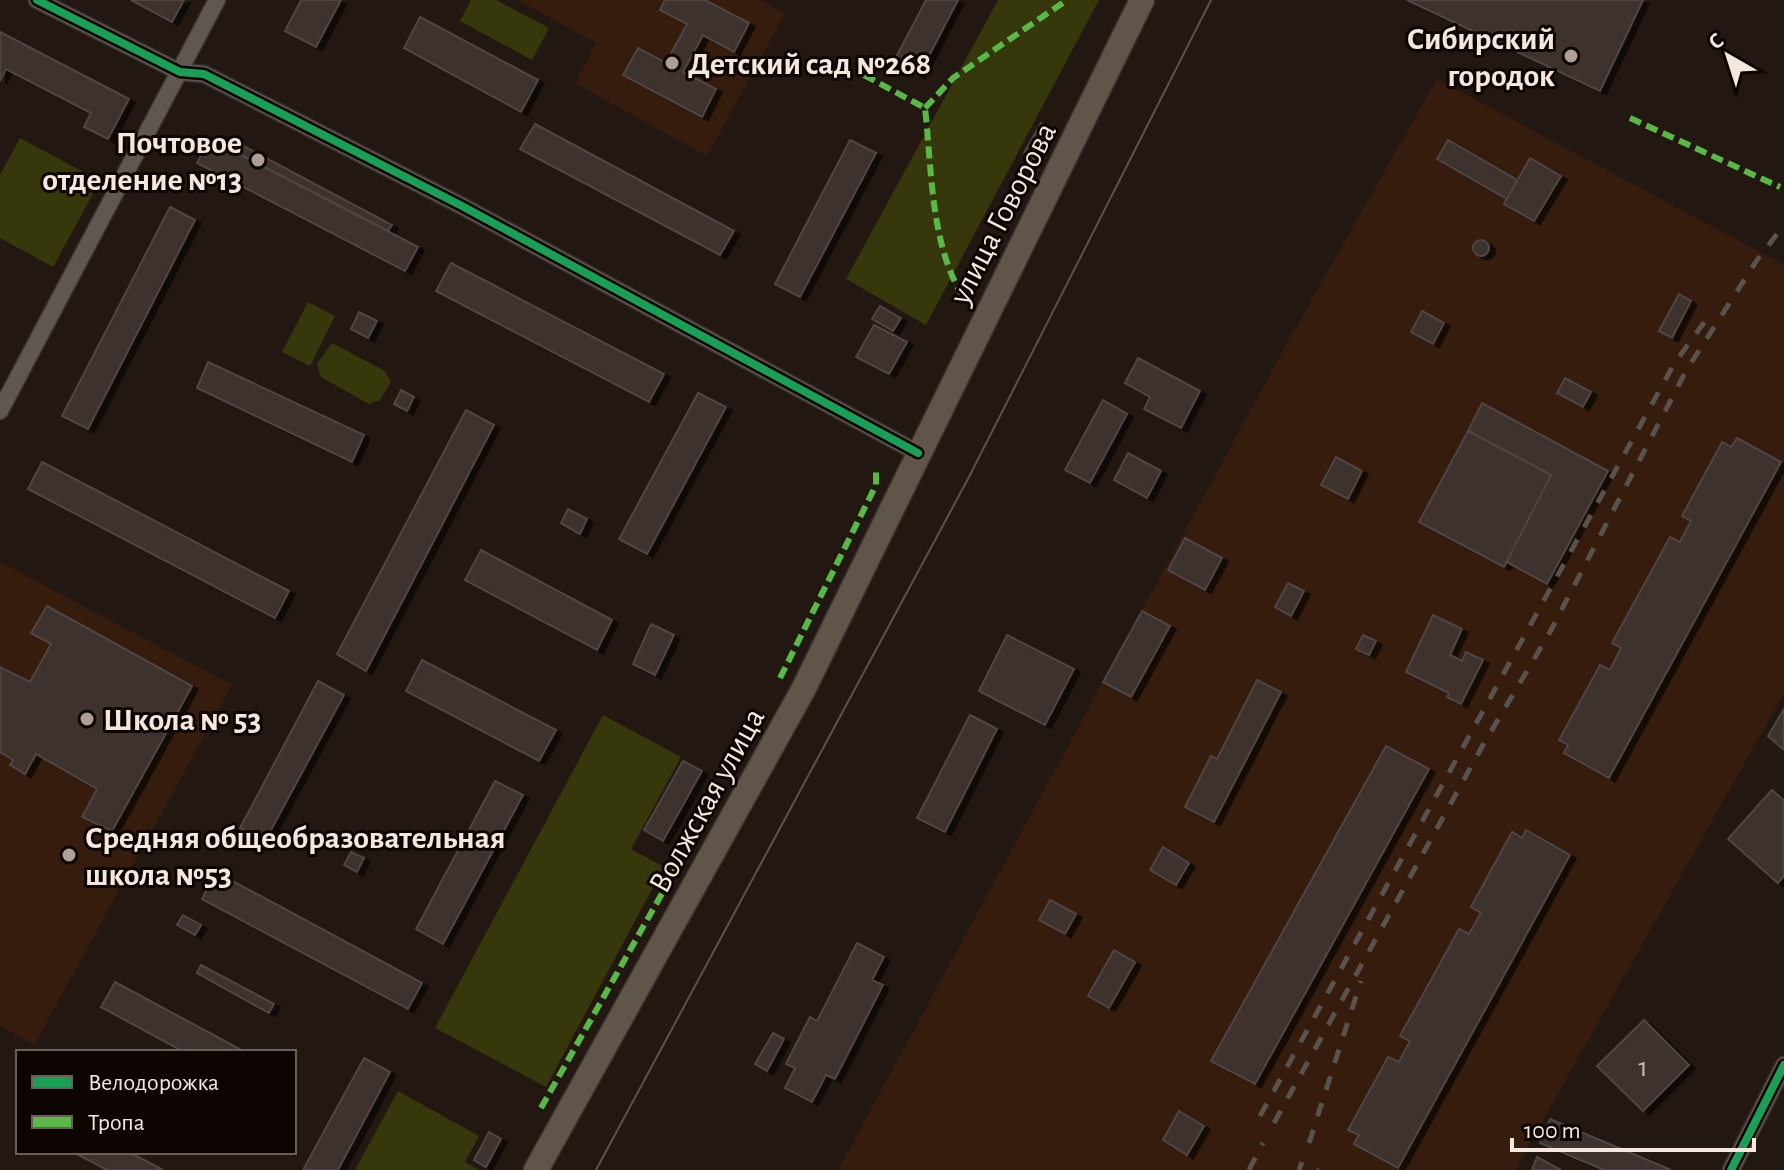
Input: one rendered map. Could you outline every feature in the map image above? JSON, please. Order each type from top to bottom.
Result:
[{"type":"main road","name":"улица Говорова","points":[[918,453],[1142,0]]},
{"type":"main road","name":"Волжская улица","points":[[536,1170],[803,690],[918,453]]},
{"type":"street","points":[[37,0],[180,72],[204,74],[435,191],[918,453]]},
{"type":"street","points":[[0,411],[217,0]]},
{"type":"street","points":[[1731,1170],[1784,1065]]},
{"type":"shaded area","points":[[471,0],[496,0],[549,28],[532,60],[460,21]]},
{"type":"shaded area","name":"Детский сад №268","points":[[518,0],[760,0],[785,14],[707,156],[575,83],[596,43]]},
{"type":"shaded area","points":[[998,0],[1099,0],[926,325],[846,279]]},
{"type":"shaded area","points":[[1437,79],[1784,265],[1784,693],[1515,1170],[838,1170],[1286,345]]},
{"type":"shaded area","points":[[20,138],[100,181],[53,267],[0,238],[0,175]]},
{"type":"shaded area","points":[[308,302],[335,316],[310,366],[282,352]]},
{"type":"shaded area","points":[[332,343],[385,371],[391,382],[380,400],[369,404],[321,377],[317,364]]},
{"type":"shaded area","name":"Средняя общеобразовательная школа №53","points":[[0,562],[232,685],[34,1045],[0,1026]]},
{"type":"shaded area","points":[[603,715],[681,757],[631,849],[664,867],[546,1087],[435,1028]]},
{"type":"shaded area","points":[[398,1091],[479,1136],[465,1162],[479,1170],[355,1170]]},
{"type":"building","points":[[131,0],[184,0],[172,22]]},
{"type":"building","points":[[301,0],[341,0],[316,47],[285,31]]},
{"type":"building","points":[[665,0],[705,0],[749,23],[734,52],[703,35],[683,72],[716,89],[702,117],[623,75],[638,48],[666,63],[687,24],[660,10]]},
{"type":"building","points":[[926,0],[958,0],[919,75],[894,61]]},
{"type":"building","name":"Сибирский городок","points":[[1407,0],[1643,0],[1600,91]]},
{"type":"building","points":[[420,17],[538,80],[521,112],[404,48]]},
{"type":"building","points":[[0,32],[129,99],[108,139],[84,127],[91,113],[6,69],[0,81]]},
{"type":"building","points":[[1041,123],[1051,129],[1034,159],[1024,153]]},
{"type":"building","points":[[535,124],[734,231],[720,255],[520,149]]},
{"type":"building","points":[[210,139],[418,247],[405,271],[197,163]]},
{"type":"building","points":[[850,140],[876,153],[800,297],[775,284]]},
{"type":"building","points":[[1448,140],[1517,180],[1507,199],[1437,159]]},
{"type":"building","points":[[236,142],[392,225],[388,231],[232,150]]},
{"type":"building","points":[[1530,158],[1561,176],[1534,221],[1504,204]]},
{"type":"building","points":[[170,207],[195,220],[88,429],[62,416]]},
{"type":"building","points":[[1481,240],[1489,248],[1481,256],[1473,248]]},
{"type":"building","points":[[451,263],[664,374],[649,402],[436,291]]},
{"type":"building","points":[[1679,294],[1691,301],[1672,338],[1659,331]]},
{"type":"building","points":[[880,306],[901,318],[893,331],[872,319]]},
{"type":"building","points":[[1422,311],[1444,323],[1433,344],[1411,332]]},
{"type":"building","points":[[359,312],[377,321],[368,338],[351,329]]},
{"type":"building","points":[[874,325],[907,342],[889,374],[856,357]]},
{"type":"building","points":[[1138,358],[1200,391],[1181,428],[1144,409],[1150,397],[1125,383]]},
{"type":"building","points":[[208,362],[364,435],[352,462],[197,388]]},
{"type":"building","points":[[1565,378],[1591,392],[1583,407],[1557,393]]},
{"type":"building","points":[[401,390],[414,397],[407,411],[394,404]]},
{"type":"building","points":[[698,393],[726,407],[647,554],[619,539]]},
{"type":"building","points":[[1103,400],[1127,414],[1090,483],[1065,470]]},
{"type":"building","points":[[1482,403],[1608,471],[1547,584],[1505,561],[1551,475],[1468,431]]},
{"type":"building","points":[[466,410],[494,425],[366,671],[337,654]]},
{"type":"building","points":[[1468,431],[1551,475],[1504,567],[1419,522]]},
{"type":"building","points":[[1737,438],[1781,462],[1609,778],[1564,753],[1568,745],[1559,740],[1600,665],[1610,670],[1621,648],[1612,643],[1670,537],[1680,542],[1691,521],[1682,516],[1722,442],[1731,447]]},
{"type":"building","points":[[1128,453],[1161,471],[1147,498],[1114,480]]},
{"type":"building","points":[[1336,457],[1362,471],[1348,499],[1321,485]]},
{"type":"building","points":[[42,462],[289,591],[275,618],[28,489]]},
{"type":"building","points":[[568,509],[587,519],[580,534],[561,523]]},
{"type":"building","points":[[1185,538],[1222,558],[1205,590],[1168,570]]},
{"type":"building","points":[[481,550],[612,620],[597,650],[465,580]]},
{"type":"building","points":[[1288,583],[1304,591],[1291,616],[1275,607]]},
{"type":"building","name":"Школа № 53","points":[[47,606],[192,686],[112,831],[82,817],[97,789],[36,754],[25,774],[10,765],[13,760],[0,752],[0,667],[30,682],[51,644],[31,633]]},
{"type":"building","points":[[1142,611],[1170,626],[1131,697],[1103,682]]},
{"type":"building","points":[[1433,615],[1462,629],[1450,655],[1462,661],[1466,652],[1483,660],[1461,704],[1447,697],[1449,693],[1406,672]]},
{"type":"building","points":[[651,624],[674,635],[655,675],[633,664]]},
{"type":"building","points":[[1007,635],[1074,669],[1045,725],[979,691]]},
{"type":"building","points":[[1363,635],[1376,641],[1369,655],[1356,649]]},
{"type":"building","points":[[422,660],[556,730],[539,761],[406,691]]},
{"type":"building","points":[[1257,680],[1281,692],[1214,822],[1185,807],[1211,756],[1217,759]]},
{"type":"building","points":[[318,681],[344,695],[265,841],[240,828]]},
{"type":"building","points":[[1784,709],[1784,750],[1768,736]]},
{"type":"building","points":[[970,715],[997,729],[945,832],[917,818]]},
{"type":"building","points":[[1386,746],[1429,769],[1255,1084],[1211,1061]]},
{"type":"building","points":[[683,761],[702,771],[663,841],[644,830]]},
{"type":"building","points":[[495,781],[523,795],[443,944],[416,929]]},
{"type":"building","points":[[1772,790],[1784,800],[1784,876],[1778,883],[1728,839]]},
{"type":"building","points":[[1526,830],[1570,855],[1398,1168],[1354,1144],[1359,1135],[1348,1130],[1388,1057],[1399,1062],[1410,1041],[1400,1036],[1459,929],[1469,934],[1481,913],[1471,907],[1512,832],[1522,838]]},
{"type":"building","points":[[1163,847],[1189,863],[1176,885],[1150,870]]},
{"type":"building","points":[[351,852],[364,858],[357,872],[344,865]]},
{"type":"building","points":[[216,872],[422,983],[408,1009],[202,899]]},
{"type":"building","points":[[1050,900],[1076,914],[1065,934],[1039,920]]},
{"type":"building","points":[[183,915],[201,925],[195,935],[177,925]]},
{"type":"building","points":[[857,943],[884,957],[872,980],[883,985],[835,1079],[826,1075],[812,1102],[785,1088],[795,1068],[786,1064],[810,1017],[817,1021]]},
{"type":"building","points":[[1114,950],[1135,962],[1109,1008],[1088,996]]},
{"type":"building","points":[[201,965],[274,1004],[269,1013],[197,973]]},
{"type":"building","points":[[115,982],[241,1050],[180,1050],[101,1007]]},
{"type":"building","points":[[1644,1020],[1689,1065],[1643,1111],[1597,1066]]},
{"type":"building","points":[[773,1033],[784,1039],[767,1071],[755,1064]]},
{"type":"building","points":[[364,1058],[390,1072],[338,1170],[303,1170]]},
{"type":"building","points":[[1179,1111],[1204,1126],[1187,1155],[1163,1140]]},
{"type":"building","points":[[1550,1119],[1671,1170],[1604,1170],[1540,1143]]},
{"type":"building","points":[[489,1132],[501,1139],[486,1167],[474,1160]]},
{"type":"building","points":[[77,1154],[133,1154],[163,1170],[107,1170]]},
{"type":"building","points":[[1537,1157],[1561,1170],[1532,1170]]},
{"type":"tram line","points":[[596,1170],[969,477],[1211,0]]},
{"type":"railway","points":[[1274,1123],[1483,745],[1550,632],[1686,371],[1757,260],[1784,225]]},
{"type":"railway","points":[[1260,1116],[1674,364],[1705,321]]},
{"type":"railway","points":[[1309,1143],[1361,981]]},
{"type":"railway","points":[[1249,1170],[1263,1143]]},
{"type":"railway","points":[[1299,1170],[1302,1162]]},
{"type":"marked path","points":[[925,108],[953,78],[1067,0]]},
{"type":"marked path","points":[[864,75],[925,108],[939,233],[954,280],[966,301]]},
{"type":"marked path","points":[[1630,118],[1780,187]]},
{"type":"marked path","points":[[780,678],[876,485],[876,470]]},
{"type":"marked path","points":[[541,1108],[682,858]]},
{"type":"cycle path","points":[[37,0],[180,72],[204,74],[462,206],[918,453]]},
{"type":"cycle path","points":[[1731,1170],[1784,1065]]},
{"type":"place","name":"Сибирский городок","points":[[1571,56]]},
{"type":"place","name":"Детский сад №268","points":[[672,63]]},
{"type":"place","name":"Почтовое отделение №13","points":[[258,160]]},
{"type":"place","name":"Школа № 53","points":[[87,719]]},
{"type":"place","name":"Средняя общеобразовательная школа №53","points":[[69,855]]}]
